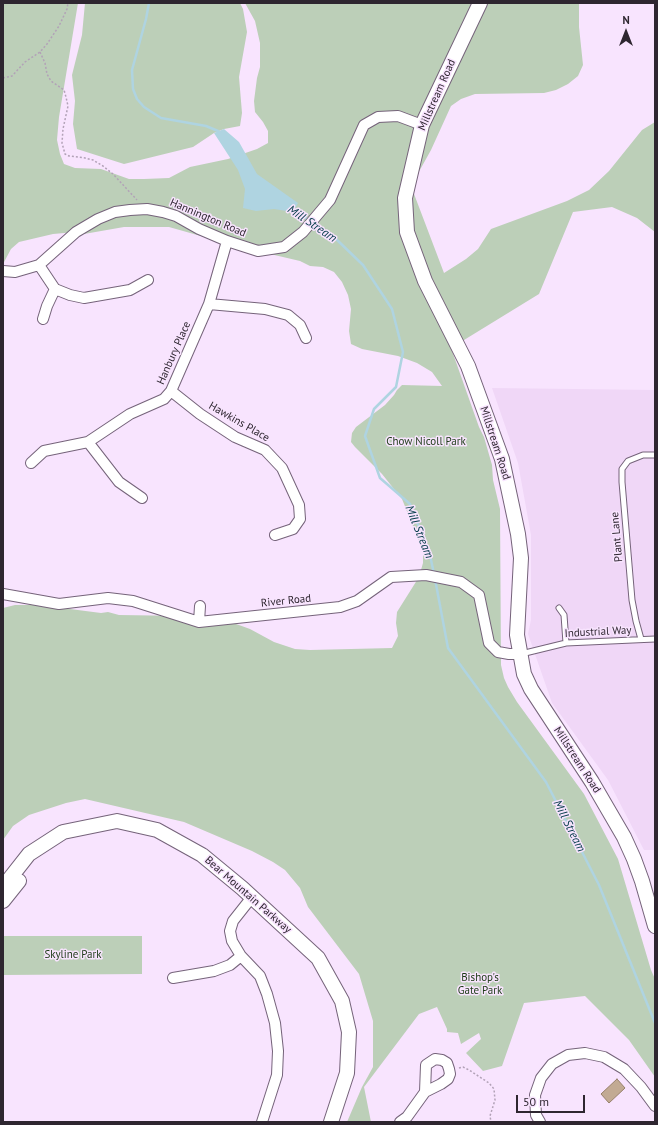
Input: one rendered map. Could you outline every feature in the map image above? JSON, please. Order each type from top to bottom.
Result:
[{"type":"street","name":"Millstream Road","points":[[480,3],[422,125],[405,198],[408,232],[425,281],[468,366],[502,459],[518,534],[521,558],[517,635],[524,674],[531,689],[592,782],[624,837],[634,859],[655,926]]},
{"type":"street","name":"Hannington Road","points":[[3,271],[15,272],[39,265],[76,232],[98,219],[115,212],[147,209],[176,216],[226,242],[258,251],[284,247],[303,232],[330,200],[364,125],[378,117],[398,116],[422,125]]},
{"type":"street","name":"Hanbury Place","points":[[31,463],[44,452],[88,442],[130,414],[164,399],[171,391],[209,304],[226,242]]},
{"type":"street","points":[[39,265],[55,289],[70,295],[84,298],[130,290],[148,280]]},
{"type":"street","points":[[43,320],[47,306],[55,289]]},
{"type":"street","points":[[209,304],[265,308],[288,315],[300,325],[306,338]]},
{"type":"street","name":"Hawkins Place","points":[[171,391],[200,414],[229,433],[265,450],[282,468],[299,505],[300,519],[293,529],[275,535]]},
{"type":"street","points":[[88,442],[119,482],[142,498]]},
{"type":"street","name":"River Road","points":[[3,594],[59,604],[108,598],[133,601],[199,622],[340,607],[357,601],[391,577],[426,575],[461,582],[479,595],[489,642],[498,652],[520,654]]},
{"type":"street","points":[[199,622],[200,606]]},
{"type":"street","name":"Bear Mountain Parkway","points":[[3,887],[29,854],[63,832],[117,821],[157,830],[202,854],[314,964],[335,1002],[341,1033],[340,1070],[322,1122]]},
{"type":"street","name":"Bear Mountain Parkway","points":[[3,901],[35,861],[68,840],[117,829],[154,839],[197,862],[250,900],[318,958],[342,1001],[349,1032],[347,1073],[331,1122]]},
{"type":"street","points":[[250,900],[233,921],[230,931],[232,941],[240,956],[260,976],[275,1023],[278,1051],[277,1075],[262,1122]]},
{"type":"street","points":[[173,978],[214,971],[230,964],[240,956]]},
{"type":"street","points":[[540,1122],[536,1115],[535,1095],[541,1078],[552,1064],[568,1055],[574,1054],[585,1053],[604,1058],[624,1069],[641,1087],[655,1106]]},
{"type":"street","points":[[400,1122],[407,1117],[425,1092],[448,1079],[450,1074],[447,1063],[442,1060],[435,1059],[426,1065],[425,1092]]},
{"type":"lane","name":"Plant Lane","points":[[641,639],[632,600],[622,469],[628,461],[643,455],[655,455]]},
{"type":"lane","points":[[559,608],[564,615],[566,643]]},
{"type":"lane","name":"Industrial Way","points":[[520,654],[566,643],[655,639]]},
{"type":"path","points":[[3,78],[12,76],[25,62],[40,52],[60,26],[68,3]]},
{"type":"path","points":[[40,52],[50,80],[64,90],[66,97],[68,106],[63,129],[62,143],[65,154],[93,160],[102,166],[113,174],[147,209]]},
{"type":"path","points":[[449,1069],[463,1067],[490,1083],[494,1089],[495,1100],[490,1116],[491,1122]]},
{"type":"shaded area","points":[[492,388],[655,390],[655,850],[644,850],[608,780],[552,703],[528,634],[531,620],[531,535],[518,463]]},
{"type":"green space","points":[[3,3],[78,3],[59,117],[57,140],[60,154],[64,164],[75,168],[101,169],[129,179],[144,179],[169,178],[190,167],[228,159],[257,149],[268,143],[268,131],[255,112],[254,101],[260,67],[260,43],[255,21],[245,3],[579,3],[579,27],[583,65],[578,76],[568,84],[556,90],[544,93],[475,94],[461,99],[451,106],[431,150],[411,186],[444,273],[466,259],[478,249],[491,229],[567,201],[589,190],[609,171],[642,130],[655,122],[655,232],[637,218],[612,207],[573,212],[539,294],[451,348],[479,427],[484,437],[492,465],[493,480],[500,509],[501,665],[504,678],[517,702],[584,794],[618,859],[655,979],[655,1077],[629,1040],[585,996],[524,1003],[502,1066],[483,1071],[466,1053],[481,1039],[479,1033],[461,1044],[458,1033],[447,1032],[437,1007],[419,1014],[364,1087],[371,1122],[347,1122],[362,1087],[373,1067],[373,1021],[359,974],[308,907],[300,888],[285,870],[252,851],[184,822],[85,799],[66,803],[29,815],[13,826],[3,840],[3,608],[15,605],[39,605],[101,613],[108,612],[119,615],[186,616],[225,620],[250,629],[274,642],[295,649],[392,648],[398,636],[396,623],[397,612],[419,577],[423,563],[423,551],[402,499],[382,474],[351,442],[352,433],[356,427],[385,405],[402,385],[442,386],[432,372],[417,363],[398,356],[362,349],[351,344],[349,331],[351,309],[348,295],[342,282],[334,272],[323,267],[310,266],[300,261],[236,246],[169,227],[124,227],[84,234],[76,232],[53,234],[19,242],[11,249],[3,264]]},
{"type":"green space","points":[[85,3],[240,3],[243,9],[247,32],[239,77],[242,113],[240,126],[224,129],[214,133],[193,147],[124,164],[77,149],[73,124],[75,101],[72,75],[82,35]]},
{"type":"green space","name":"Skyline Park","points":[[3,936],[142,936],[142,974],[3,975]]},
{"type":"water","points":[[224,129],[239,142],[257,174],[298,203],[293,212],[274,209],[256,211],[243,208],[245,189],[238,170],[214,133]]},
{"type":"building","points":[[617,1079],[625,1088],[609,1103],[601,1094]]},
{"type":"waterway","name":"Mill Stream","points":[[149,3],[132,70],[133,89],[137,99],[144,107],[161,118],[206,126],[220,133]]},
{"type":"waterway","name":"Mill Stream","points":[[292,209],[310,221]]},
{"type":"waterway","name":"Mill Stream","points":[[314,223],[336,239],[363,265],[392,309],[403,352],[396,387],[374,409],[365,436],[380,478],[410,504],[430,555],[434,574]]},
{"type":"waterway","name":"Mill Stream","points":[[435,579],[448,648],[546,782],[599,885],[655,1023]]},
{"type":"park label","name":"Chow Nicoll Park","points":[[426,442]]},
{"type":"park label","name":"Bishop's Gate Park","points":[[480,984]]}]
